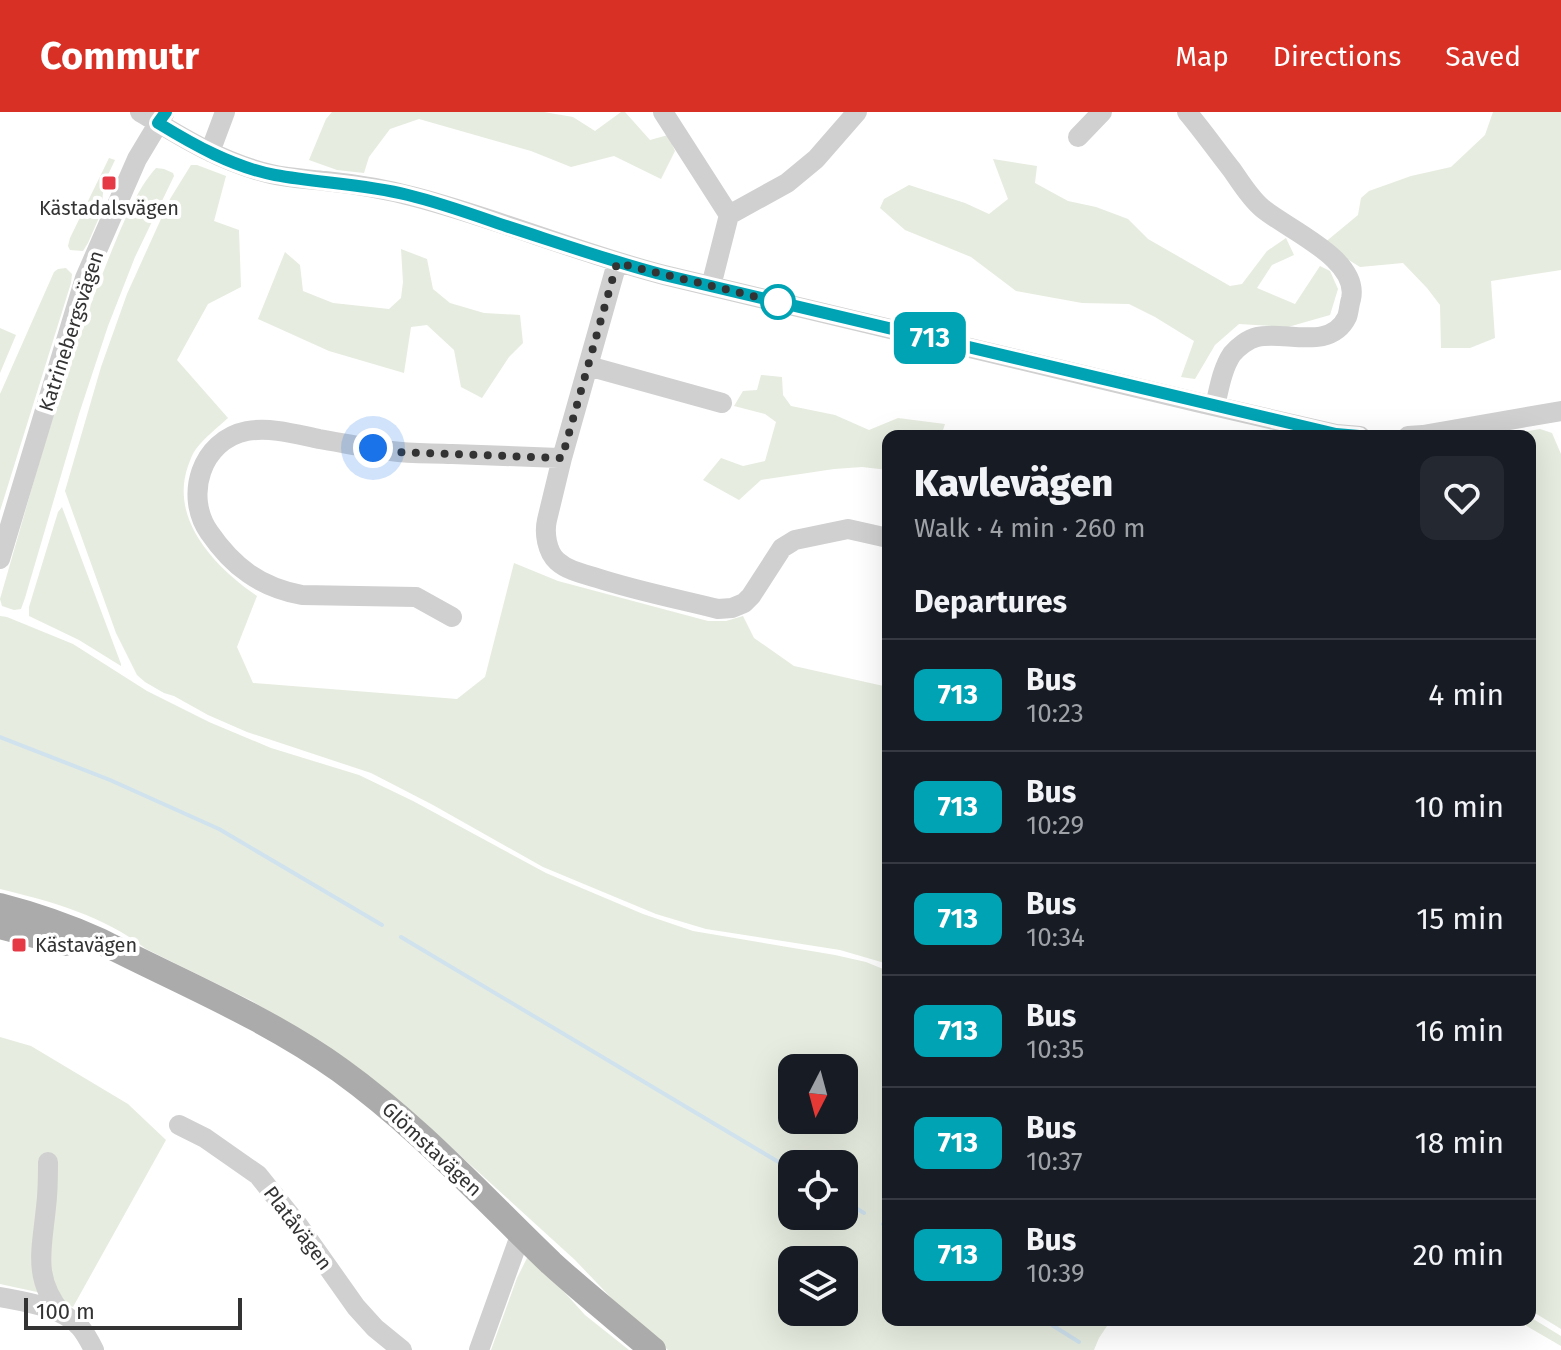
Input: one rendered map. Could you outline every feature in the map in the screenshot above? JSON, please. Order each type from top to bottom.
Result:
[{"type":"main road","name":"Glömstavägen","points":[[0,906],[77,930],[285,1035],[356,1082],[451,1163],[554,1265],[653,1350]]},
{"type":"main road","name":"Glömstavägen","points":[[0,926],[72,944],[186,984]]},
{"type":"street","points":[[140,112],[162,118],[210,152],[251,169],[275,175],[374,187],[440,203],[617,263],[1319,430]]},
{"type":"street","points":[[210,152],[225,112]]},
{"type":"street","points":[[663,112],[729,215],[711,286]]},
{"type":"street","points":[[729,215],[787,183],[816,159],[857,112]]},
{"type":"street","points":[[1078,137],[1102,112]]},
{"type":"street","points":[[1187,112],[1261,208],[1339,263],[1351,280],[1347,317],[1337,329],[1307,338],[1254,337],[1232,355],[1224,370],[1215,406]]},
{"type":"street","name":"Katrinebergsvägen","points":[[0,559],[85,278],[137,159],[162,118]]},
{"type":"street","points":[[617,263],[545,529],[548,545],[556,560],[572,570],[627,587],[718,609],[732,608],[751,596],[782,548],[795,540],[848,529],[882,537]]},
{"type":"street","points":[[588,366],[722,403]]},
{"type":"street","points":[[1457,430],[1560,415]]},
{"type":"street","points":[[452,617],[416,597],[302,595],[284,592],[258,581],[236,565],[201,517],[197,504],[198,481],[208,457],[235,434],[267,428],[394,452],[562,458]]},
{"type":"street","name":"Platåvägen","points":[[179,1125],[216,1145],[263,1181],[356,1307],[402,1350]]},
{"type":"street","points":[[48,1162],[47,1206],[40,1264],[48,1293],[62,1314]]},
{"type":"street","points":[[479,1350],[521,1233]]},
{"type":"street","points":[[0,1297],[62,1314],[78,1325],[94,1350]]},
{"type":"shaded area","points":[[332,112],[544,112],[573,117],[595,131],[625,112],[650,140],[668,135],[675,151],[661,179],[614,156],[571,167],[531,151],[419,119],[390,129],[369,157],[364,173],[337,170],[309,160]]},
{"type":"shaded area","points":[[1493,112],[1561,112],[1561,270],[1491,281],[1495,338],[1470,348],[1441,348],[1440,305],[1403,263],[1360,267],[1323,244],[1358,215],[1361,198],[1369,191],[1411,176],[1451,167],[1485,135]]},
{"type":"shaded area","points":[[109,158],[115,160],[104,183],[101,213],[83,251],[70,250],[70,238]]},
{"type":"shaded area","points":[[993,159],[1037,166],[1035,183],[1068,201],[1128,219],[1148,239],[1230,286],[1242,284],[1267,251],[1286,238],[1294,255],[1272,265],[1257,288],[1295,304],[1320,266],[1330,271],[1338,289],[1330,315],[1288,327],[1239,324],[1215,345],[1195,379],[1181,377],[1194,341],[1155,317],[1129,304],[1082,303],[1016,291],[971,257],[905,230],[880,208],[884,199],[909,185],[989,214],[1008,199]]},
{"type":"shaded area","points":[[191,165],[226,176],[214,221],[239,230],[241,287],[208,304],[177,360],[228,418],[192,455],[184,486],[185,505],[200,541],[212,557],[257,596],[237,647],[253,683],[457,699],[485,677],[514,563],[558,581],[708,621],[726,621],[743,616],[754,638],[794,666],[882,686],[882,962],[840,950],[706,929],[656,914],[543,867],[371,773],[247,732],[164,693],[137,675],[116,633],[65,491],[101,367],[127,294],[170,199]]},
{"type":"shaded area","points":[[156,168],[174,176],[135,257],[108,326],[21,609],[2,606],[0,599],[77,343],[123,224],[141,188]]},
{"type":"shaded area","points":[[401,249],[427,259],[433,289],[450,303],[484,313],[520,315],[523,343],[509,357],[482,398],[461,387],[454,350],[427,325],[411,327],[404,373],[329,351],[258,319],[285,252],[300,265],[303,291],[333,303],[389,309],[401,298]]},
{"type":"shaded area","points":[[66,268],[72,274],[71,283],[0,511],[0,394],[54,272]]},
{"type":"shaded area","points":[[0,328],[16,335],[0,373]]},
{"type":"shaded area","points":[[761,375],[782,377],[783,395],[791,406],[835,415],[869,430],[898,418],[945,424],[943,430],[882,430],[882,469],[834,469],[761,480],[739,500],[703,480],[721,458],[743,466],[765,461],[776,422],[765,414],[734,406],[743,391],[757,390]]},
{"type":"shaded area","points":[[1534,430],[1552,433],[1561,454],[1561,1329],[1536,1314]]},
{"type":"shaded area","points":[[62,507],[121,666],[79,640],[29,616],[29,607]]},
{"type":"shaded area","points":[[0,616],[73,644],[147,691],[209,722],[271,748],[359,775],[546,873],[643,914],[693,931],[835,955],[882,969],[882,1326],[1107,1326],[1094,1350],[668,1350],[618,1305],[575,1260],[418,1117],[348,1060],[252,1001],[146,949],[95,919],[0,889]]},
{"type":"shaded area","points":[[0,1037],[31,1046],[128,1104],[166,1140],[73,1307],[37,1292],[0,1284]]},
{"type":"shaded area","points":[[527,1258],[538,1263],[585,1315],[629,1350],[491,1350]]},
{"type":"shaded area","points":[[1536,1321],[1561,1336],[1561,1346],[1526,1326],[1536,1326]]},
{"type":"waterway","points":[[0,737],[110,780],[219,829],[382,925]]},
{"type":"waterway","points":[[401,937],[778,1162]]},
{"type":"waterway","points":[[858,1209],[864,1213]]},
{"type":"waterway","points":[[1054,1326],[1079,1342]]},
{"type":"bus line","name":"713","points":[[166,112],[158,123],[197,146],[251,169],[275,175],[374,187],[440,203],[617,263],[1318,430]]},
{"type":"place","name":"Kästadalsvägen","points":[[109,183]]},
{"type":"place","name":"Kästavägen","points":[[19,945]]},
{"type":"route","points":[[373,448],[394,452],[562,458],[617,263],[778,302]]}]
